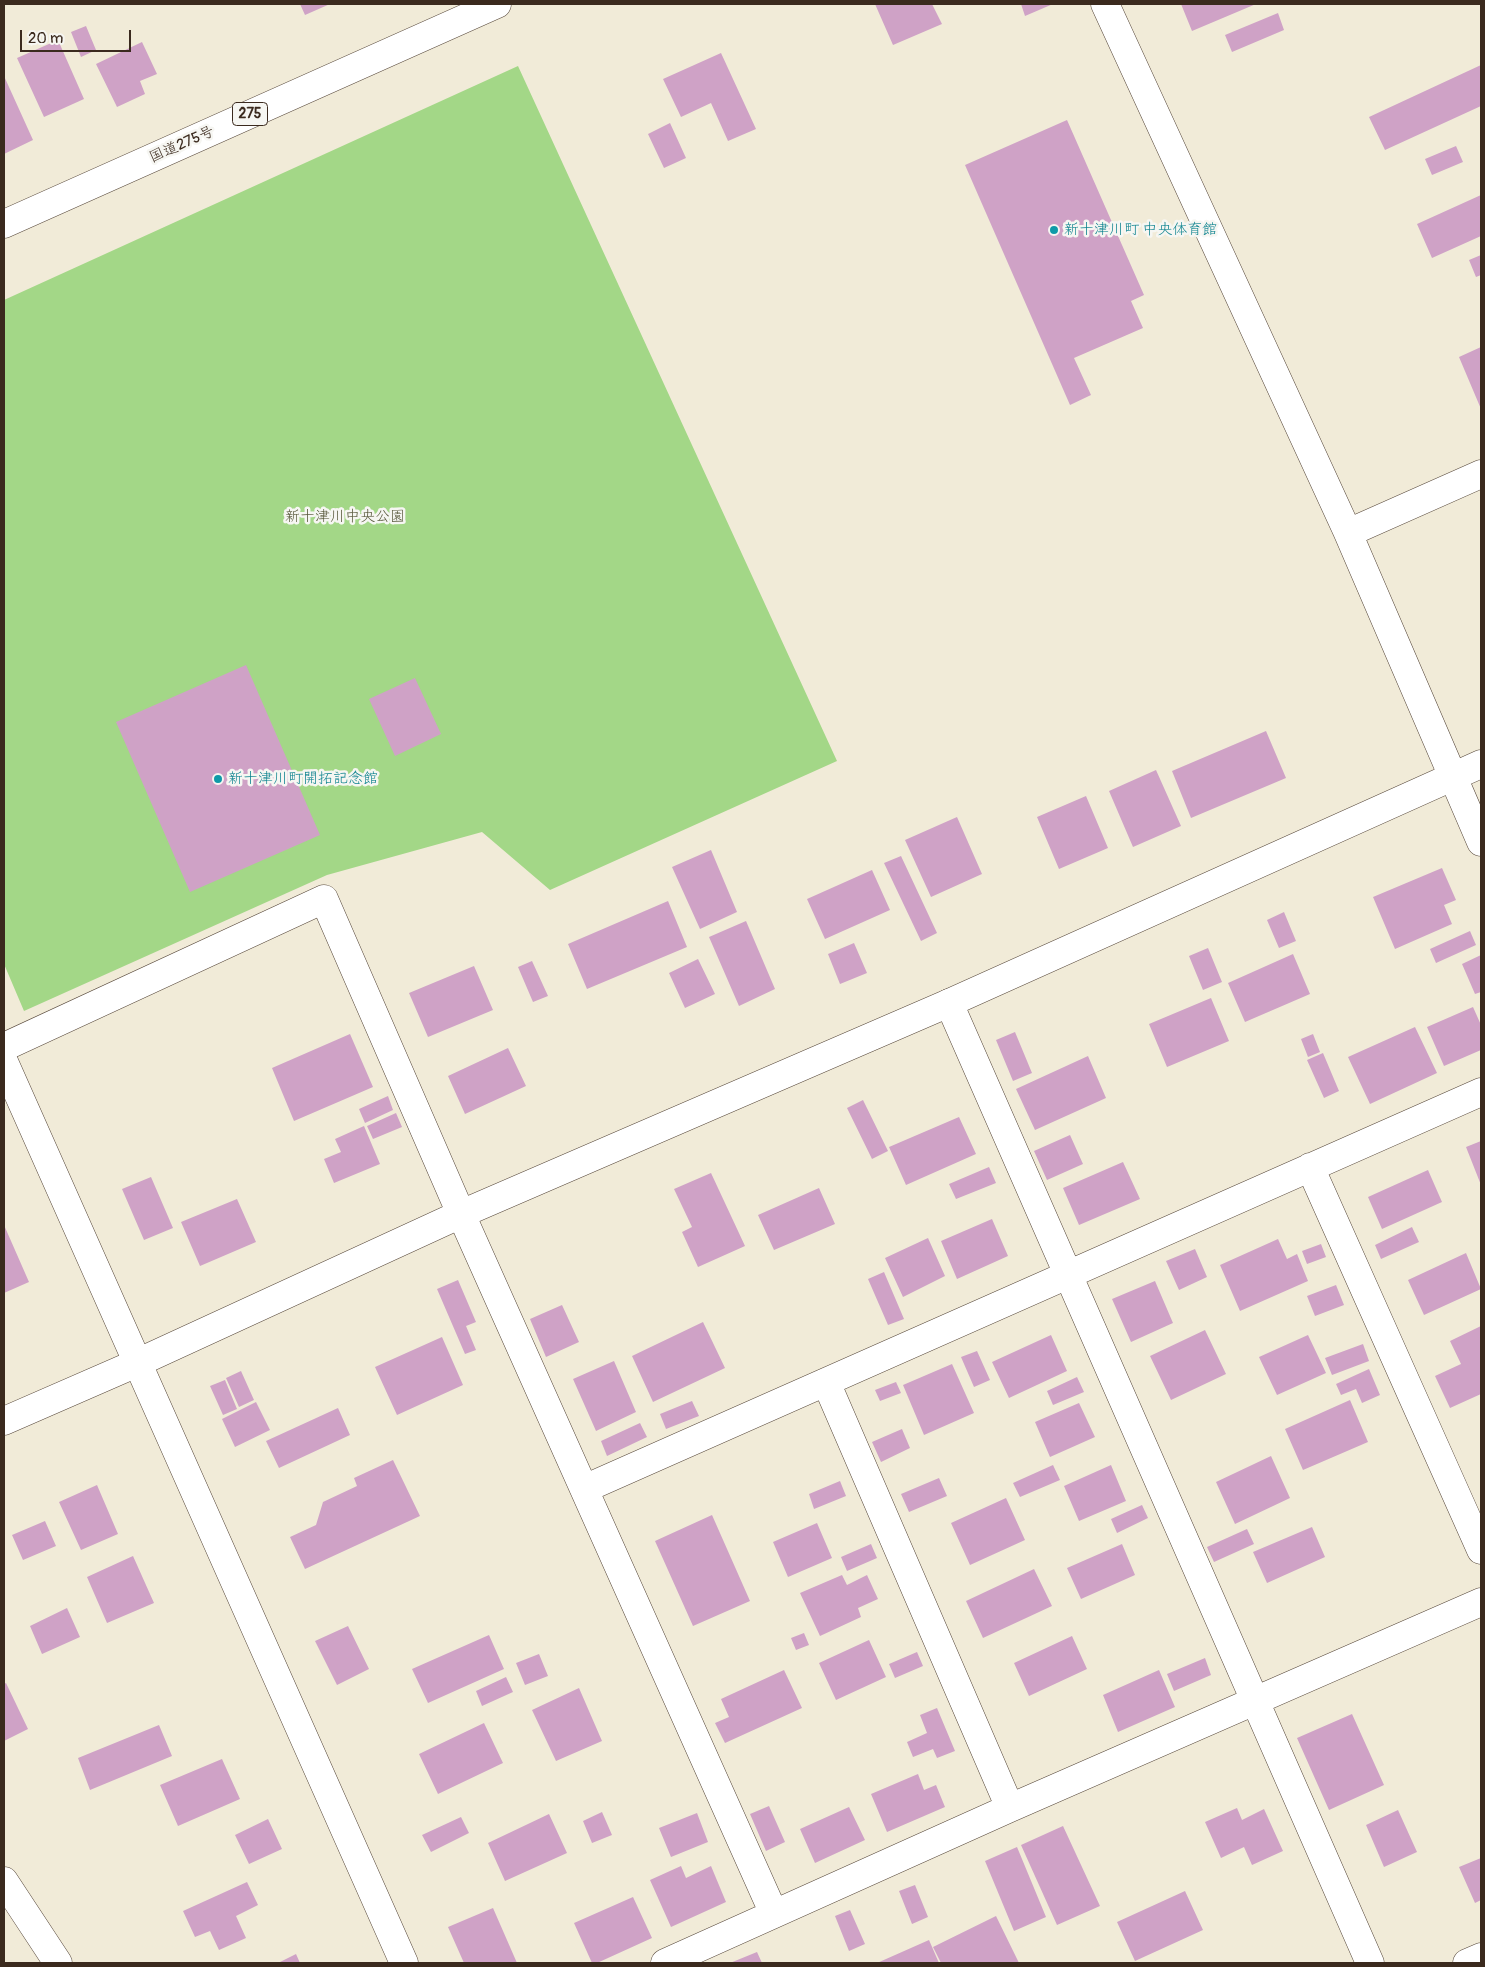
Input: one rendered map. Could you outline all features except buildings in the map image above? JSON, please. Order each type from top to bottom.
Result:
[{"type":"main road","name":"国道275号","points":[[4,224],[496,4]]},
{"type":"main road","points":[[1105,4],[1348,533],[1481,842]]},
{"type":"main road","points":[[1348,533],[1481,474]]},
{"type":"main road","points":[[4,1421],[138,1363],[461,1214],[949,1003],[1481,764]]},
{"type":"main road","points":[[4,1047],[324,899],[461,1214],[774,1914]]},
{"type":"main road","points":[[949,1003],[1370,1963]]},
{"type":"main road","points":[[4,1062],[404,1963]]},
{"type":"main road","points":[[584,1489],[1481,1092]]},
{"type":"main road","points":[[1310,1167],[1481,1550]]},
{"type":"main road","points":[[826,1382],[1010,1808]]},
{"type":"main road","points":[[666,1963],[1010,1808],[1481,1602]]},
{"type":"main road","points":[[4,1881],[58,1963]]},
{"type":"main road","points":[[1467,1963],[1481,1957]]},
{"type":"green space","name":"新十津川中央公園","points":[[518,66],[837,761],[550,890],[482,832],[327,875],[24,1011],[4,964],[4,300]]},
{"type":"place","name":"新十津川町 中央体育館","points":[[1054,230]]},
{"type":"place","name":"新十津川町開拓記念館","points":[[218,779]]}]
